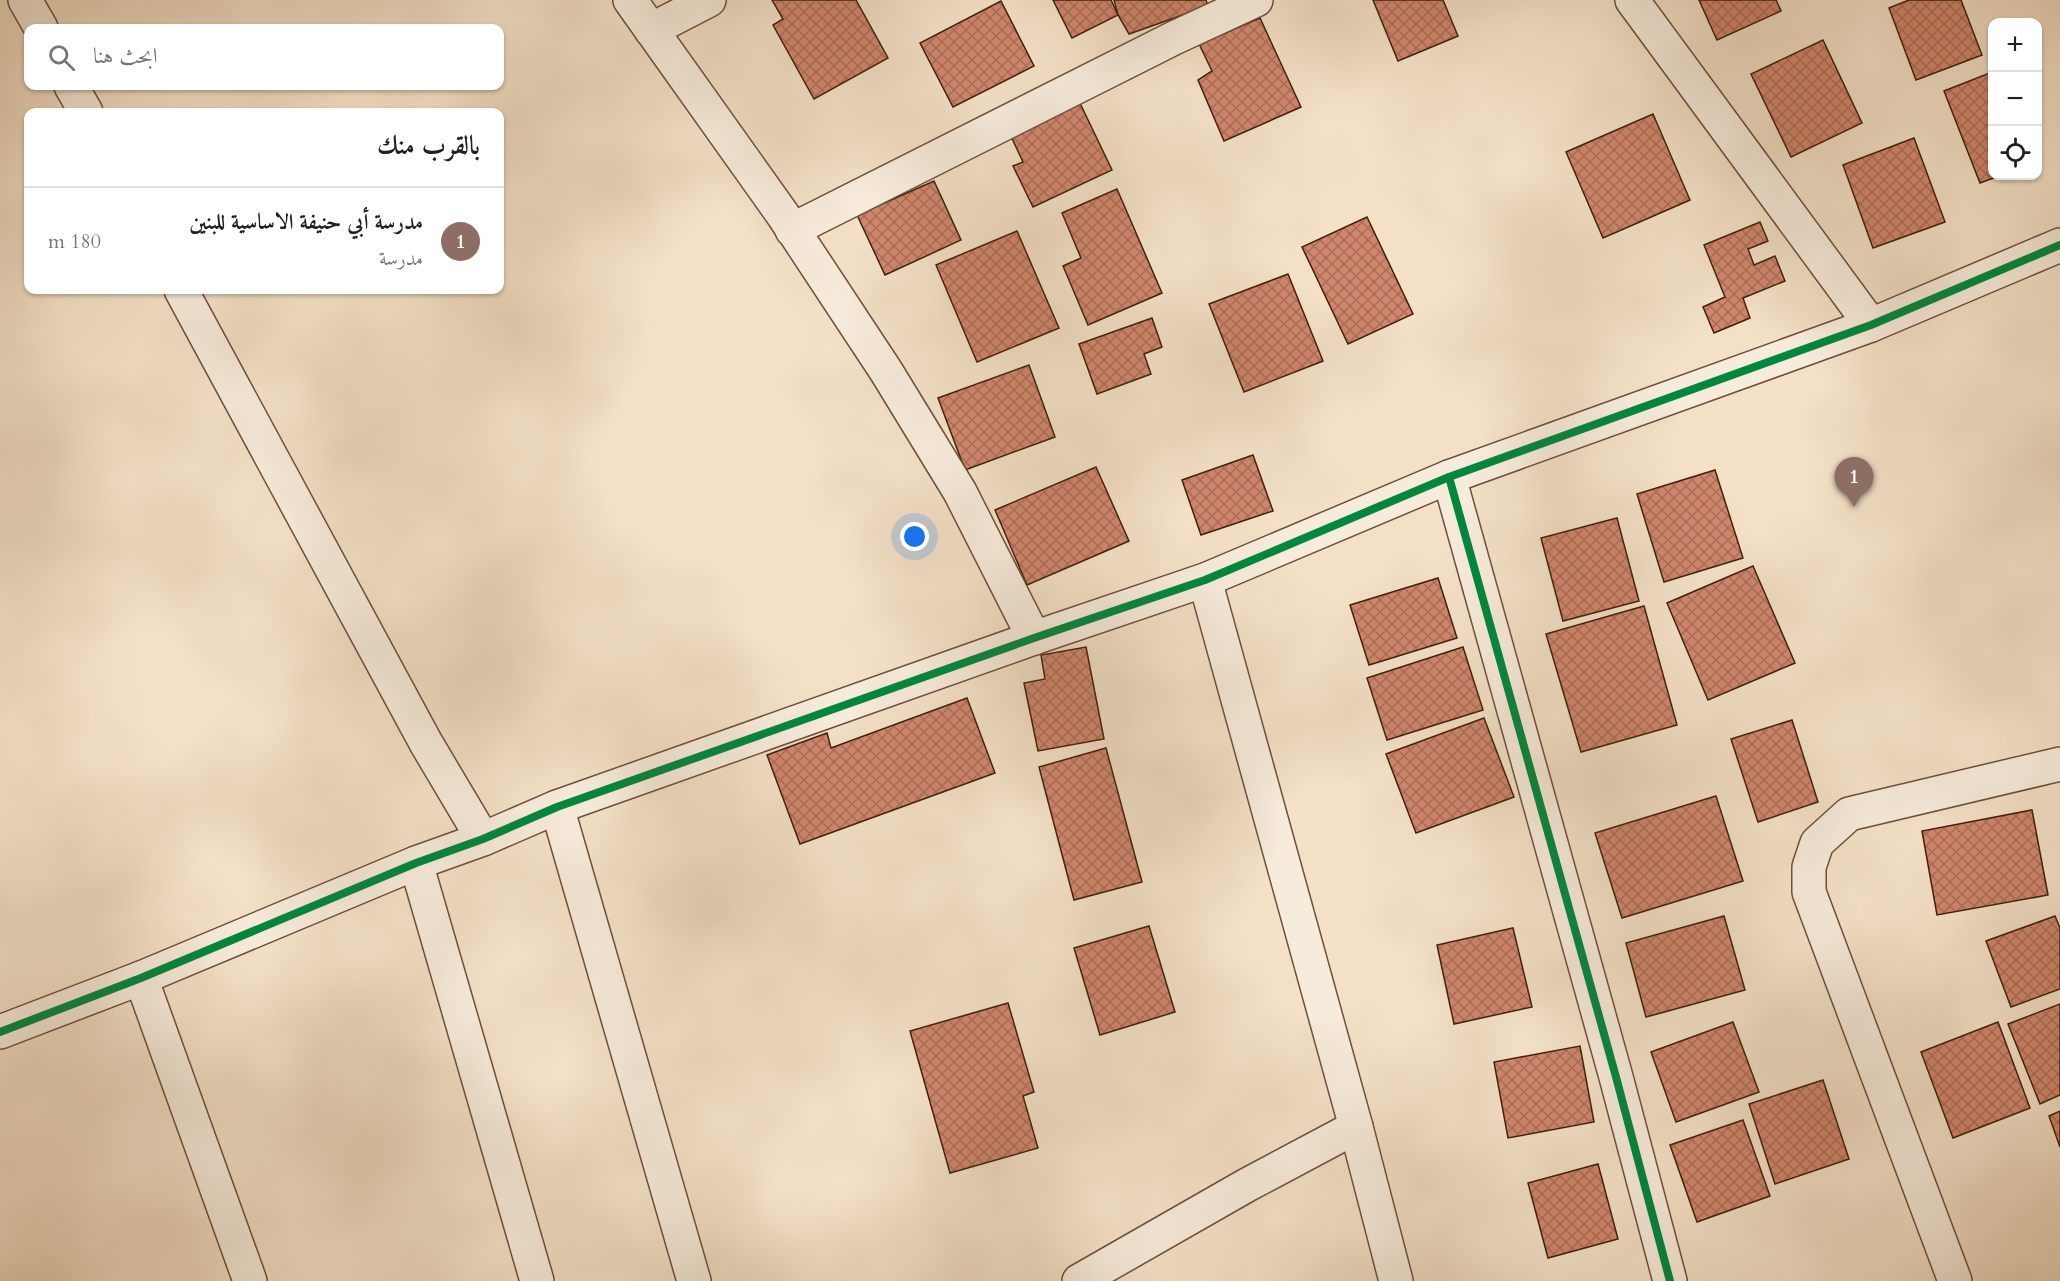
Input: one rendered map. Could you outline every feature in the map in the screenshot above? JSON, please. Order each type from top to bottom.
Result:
[{"type":"street","points":[[26,0],[39,24]]},
{"type":"street","points":[[630,0],[792,230],[886,371],[960,492],[1034,638]]},
{"type":"street","points":[[651,30],[709,0]]},
{"type":"street","points":[[792,230],[1163,43],[1256,0]]},
{"type":"street","points":[[1632,0],[1871,325]]},
{"type":"street","points":[[73,90],[84,108]]},
{"type":"street","points":[[0,1032],[141,978],[416,863],[483,839],[557,807],[1205,580],[1449,477],[1871,325],[2060,245]]},
{"type":"street","points":[[183,294],[420,732],[483,839]]},
{"type":"street","points":[[1449,477],[1613,1065],[1670,1281]]},
{"type":"street","points":[[1205,580],[1356,1126],[1396,1281]]},
{"type":"street","points":[[1955,1281],[1809,892],[1809,867],[1817,843],[1849,814],[2060,764]]},
{"type":"street","points":[[557,807],[694,1281]]},
{"type":"street","points":[[416,863],[537,1281]]},
{"type":"street","points":[[141,978],[250,1281]]},
{"type":"street","points":[[1079,1281],[1356,1126]]},
{"type":"building","points":[[772,0],[856,0],[888,58],[814,99],[773,25],[783,19]]},
{"type":"building","points":[[1053,0],[1111,0],[1118,15],[1072,38]]},
{"type":"building","points":[[1114,0],[1206,0],[1208,6],[1129,34],[1118,15]]},
{"type":"building","points":[[1373,0],[1443,0],[1458,36],[1398,61]]},
{"type":"building","points":[[1699,0],[1776,0],[1781,11],[1717,40]]},
{"type":"building","points":[[1909,0],[1961,0],[1982,55],[1916,80],[1889,8]]},
{"type":"building","points":[[1001,1],[1034,66],[953,107],[920,43]]},
{"type":"building","points":[[1260,18],[1301,107],[1224,141],[1198,80],[1212,71],[1199,44]]},
{"type":"building","points":[[1823,40],[1862,123],[1791,157],[1751,74]]},
{"type":"building","points":[[1988,74],[1988,180],[1980,183],[1944,91]]},
{"type":"building","points":[[1078,99],[1112,170],[1033,207],[1013,166],[1023,162],[1009,132]]},
{"type":"building","points":[[1653,114],[1690,200],[1603,238],[1566,152]]},
{"type":"building","points":[[1914,138],[1945,222],[1873,248],[1843,165]]},
{"type":"building","points":[[934,181],[961,240],[885,275],[857,215]]},
{"type":"building","points":[[1117,189],[1162,293],[1088,325],[1063,266],[1081,258],[1062,213]]},
{"type":"building","points":[[1367,217],[1413,314],[1348,344],[1302,247]]},
{"type":"building","points":[[1760,222],[1768,241],[1748,249],[1754,265],[1775,256],[1785,281],[1743,298],[1750,318],[1714,333],[1703,307],[1725,297],[1704,245]]},
{"type":"building","points":[[1017,231],[1059,328],[977,362],[936,265]]},
{"type":"building","points":[[1288,274],[1323,361],[1244,392],[1209,304]]},
{"type":"building","points":[[1152,318],[1162,347],[1144,354],[1151,374],[1097,394],[1079,344]]},
{"type":"building","points":[[1029,365],[1055,437],[965,470],[938,398]]},
{"type":"building","points":[[1253,455],[1273,511],[1201,535],[1182,480]]},
{"type":"building","points":[[1096,467],[1129,541],[1027,585],[995,510]]},
{"type":"building","points":[[1715,470],[1743,558],[1664,582],[1637,494]]},
{"type":"building","points":[[1617,518],[1639,601],[1563,621],[1541,538]]},
{"type":"building","points":[[1753,566],[1795,663],[1708,700],[1667,603]]},
{"type":"building","points":[[1438,578],[1457,638],[1369,665],[1350,605]]},
{"type":"building","points":[[1644,606],[1677,725],[1581,752],[1546,634]]},
{"type":"building","points":[[1086,647],[1104,739],[1038,751],[1024,683],[1045,679],[1041,655]]},
{"type":"building","points":[[1463,647],[1483,710],[1387,740],[1367,678]]},
{"type":"building","points":[[967,698],[995,773],[800,844],[767,755],[827,733],[831,748]]},
{"type":"building","points":[[1484,718],[1514,797],[1416,833],[1386,754]]},
{"type":"building","points":[[1792,720],[1818,802],[1758,822],[1731,739]]},
{"type":"building","points":[[1106,748],[1142,882],[1074,900],[1039,767]]},
{"type":"building","points":[[1716,796],[1743,881],[1622,918],[1595,833]]},
{"type":"building","points":[[2032,810],[2048,895],[1937,915],[1922,831]]},
{"type":"building","points":[[1724,916],[1745,990],[1646,1017],[1626,943]]},
{"type":"building","points":[[2055,916],[2060,928],[2060,989],[2011,1007],[1986,941]]},
{"type":"building","points":[[1149,926],[1175,1012],[1100,1035],[1074,948]]},
{"type":"building","points":[[1513,928],[1532,1007],[1454,1024],[1437,945]]},
{"type":"building","points":[[1008,1003],[1034,1092],[1023,1096],[1038,1148],[950,1173],[910,1031]]},
{"type":"building","points":[[2060,1004],[2060,1095],[2040,1104],[2008,1024]]},
{"type":"building","points":[[1733,1022],[1759,1092],[1676,1122],[1651,1052]]},
{"type":"building","points":[[1998,1022],[2030,1108],[1953,1138],[1921,1052]]},
{"type":"building","points":[[1580,1046],[1594,1122],[1508,1138],[1494,1062]]},
{"type":"building","points":[[1823,1080],[1849,1159],[1775,1184],[1749,1104]]},
{"type":"building","points":[[2060,1111],[2060,1147],[2049,1116]]},
{"type":"building","points":[[1743,1120],[1770,1196],[1697,1222],[1670,1145]]},
{"type":"building","points":[[1598,1164],[1618,1239],[1548,1258],[1528,1183]]},
{"type":"cycle path","points":[[0,1032],[141,978],[416,863],[483,839],[557,807],[1205,580],[1449,477],[1871,325],[2060,245]]},
{"type":"cycle path","points":[[1449,477],[1616,1077],[1670,1281]]},
{"type":"place","name":"مدرسة أبي حنيفة الاساسية للبنين","points":[[1854,507]]}]
